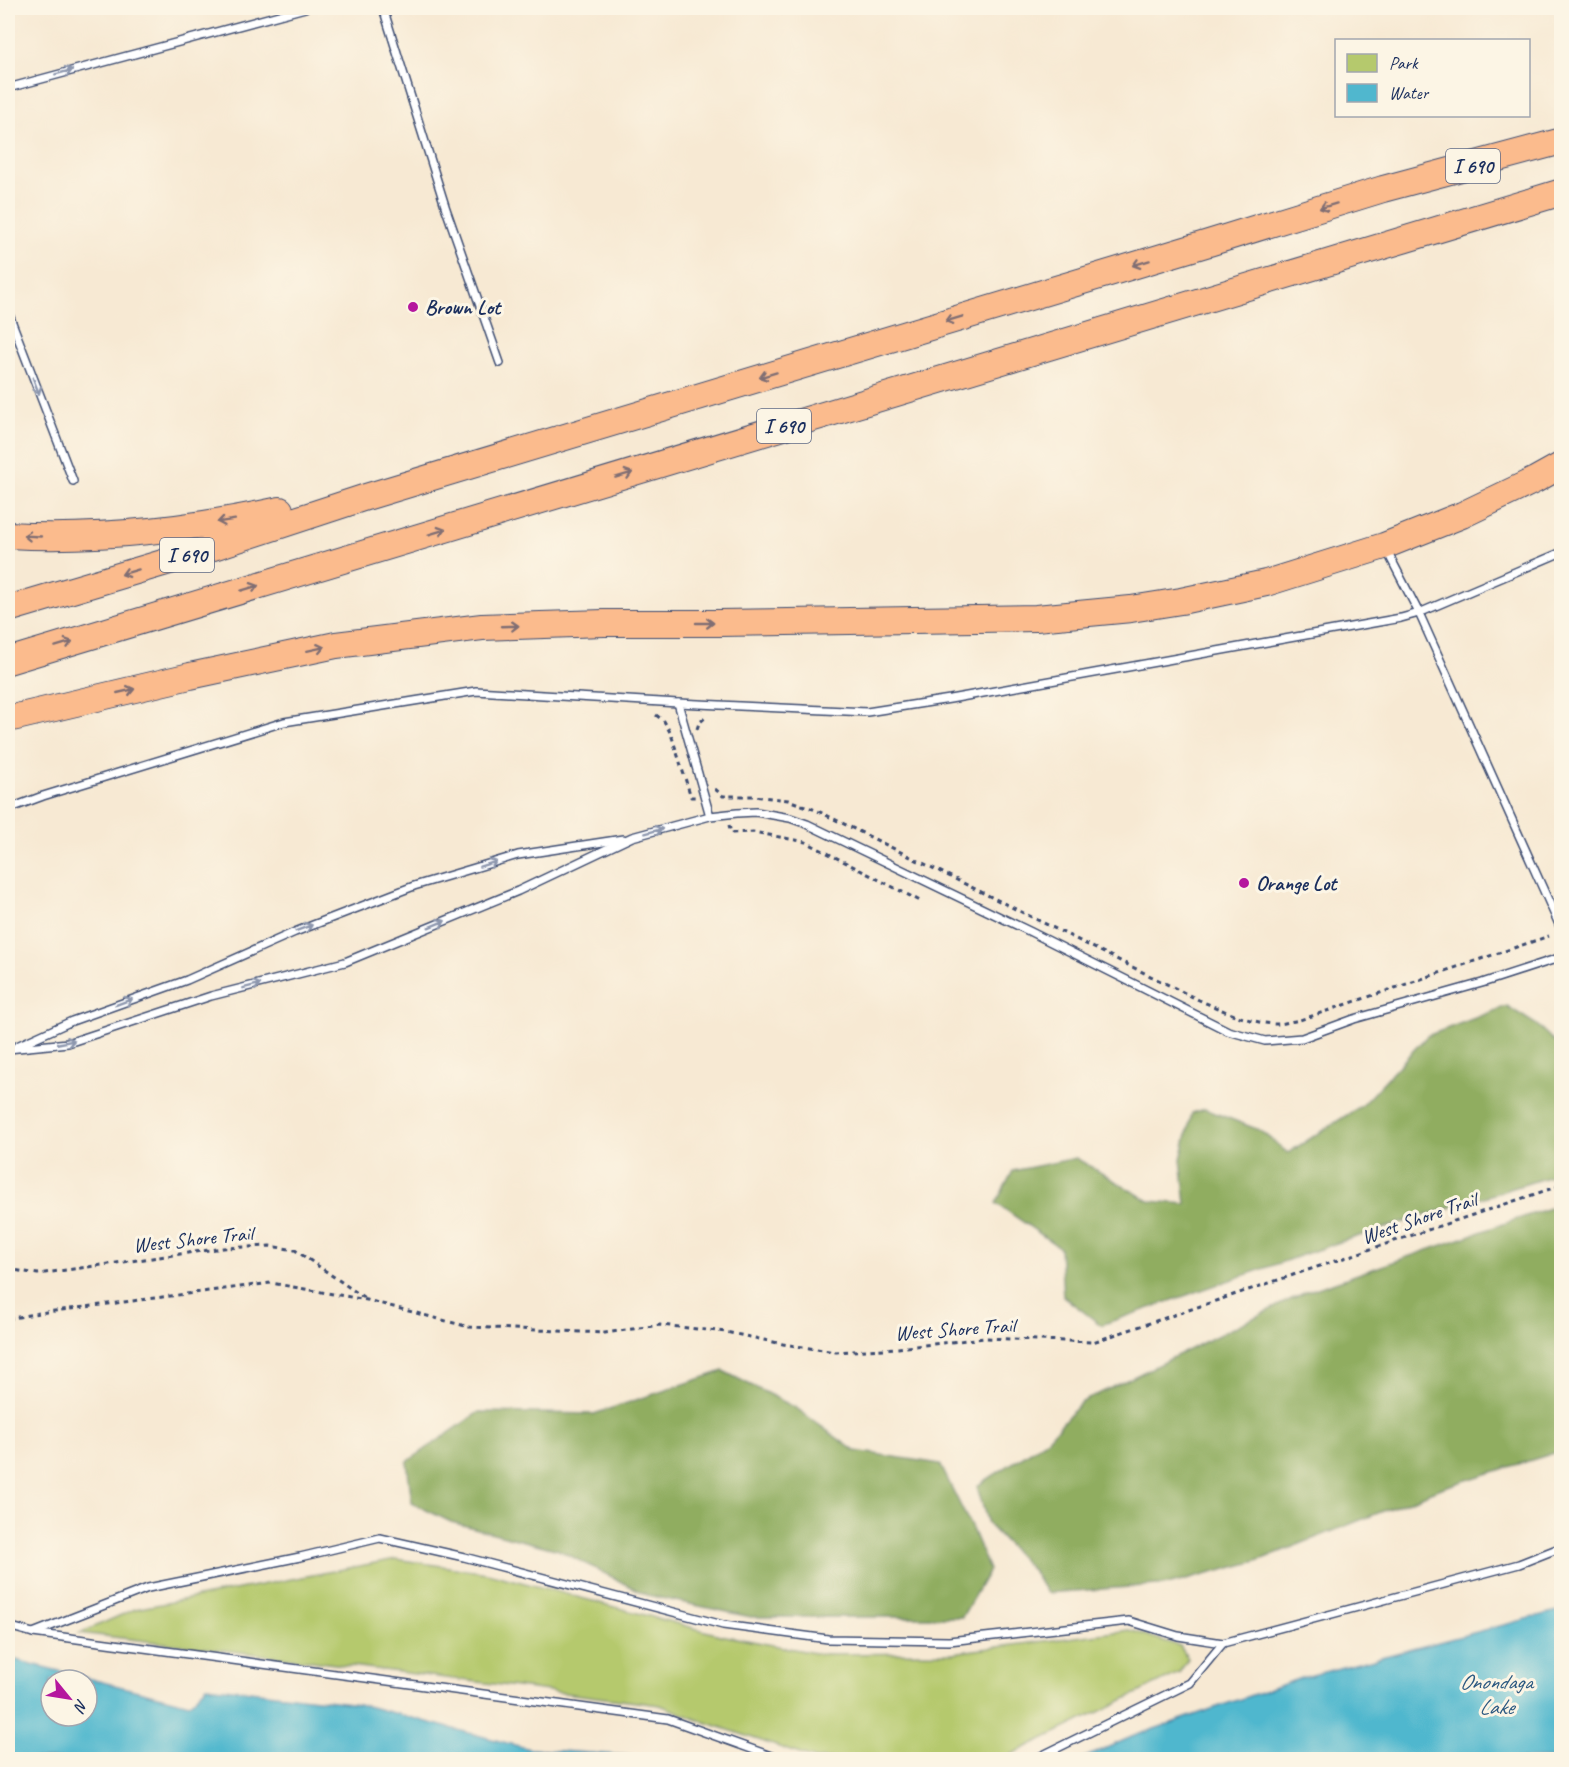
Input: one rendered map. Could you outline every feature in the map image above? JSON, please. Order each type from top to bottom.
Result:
[{"type":"highway","points":[[1383,189],[1510,140],[1562,123]]},
{"type":"highway","name":"I 690","points":[[8,609],[183,557],[366,497],[1383,189],[1562,141]]},
{"type":"highway","name":"I 690","points":[[8,661],[1562,192]]},
{"type":"highway","points":[[8,719],[190,676],[336,645],[482,627],[604,623],[1048,617],[1131,609],[1181,601],[1266,584],[1384,546],[1462,515],[1562,465]]},
{"type":"highway","points":[[8,535],[137,533],[229,521],[317,502],[366,497]]},
{"type":"lane","points":[[8,88],[305,8]]},
{"type":"lane","points":[[382,8],[446,209],[500,363]]},
{"type":"lane","points":[[8,312],[73,481]]},
{"type":"lane","points":[[1384,546],[1419,613],[1562,931]]},
{"type":"lane","points":[[8,809],[43,796],[284,722],[476,691],[867,712],[950,699],[1351,628],[1419,613],[1562,552]]},
{"type":"lane","points":[[678,703],[710,816]]},
{"type":"lane","points":[[10,1048],[72,1021],[187,980],[295,932],[414,886],[518,855],[632,837],[710,816],[756,812],[790,818],[807,824],[1031,932],[1228,1031],[1265,1041],[1302,1038],[1354,1019],[1482,983],[1562,957]]},
{"type":"lane","points":[[10,1048],[68,1043],[211,996],[345,962],[518,891],[632,837]]},
{"type":"lane","points":[[33,1634],[148,1588],[381,1538],[464,1557],[723,1626],[828,1639],[949,1641],[1129,1621],[1178,1636],[1223,1643],[1519,1564],[1562,1547]]},
{"type":"lane","points":[[8,1626],[33,1634],[668,1719],[782,1760]]},
{"type":"lane","points":[[1033,1760],[1190,1683],[1223,1643]]},
{"type":"path","points":[[723,796],[731,832],[753,831],[806,842],[920,901]]},
{"type":"path","points":[[729,796],[788,800],[816,810],[1199,1000],[1257,1022],[1278,1024],[1300,1020],[1549,936]]},
{"type":"path","name":"West Shore Trail","points":[[8,1319],[271,1283],[367,1300],[469,1327],[605,1333],[660,1325],[726,1332],[836,1352],[898,1348],[985,1338],[1093,1342],[1562,1185]]},
{"type":"path","name":"West Shore Trail","points":[[8,1269],[38,1274],[223,1248],[270,1246],[295,1250],[367,1300]]},
{"type":"green space","points":[[1507,1006],[1537,1025],[1561,1048],[1561,1173],[1337,1243],[1101,1325],[1063,1296],[1060,1248],[996,1203],[1013,1171],[1076,1158],[1149,1201],[1186,1204],[1181,1159],[1192,1113],[1205,1109],[1259,1130],[1288,1153],[1361,1106],[1427,1036]]},
{"type":"green space","points":[[1561,1204],[1561,1451],[1444,1487],[1257,1561],[1171,1584],[1047,1593],[1032,1570],[988,1524],[977,1486],[1045,1442],[1080,1403],[1306,1292]]},
{"type":"green space","points":[[723,1371],[796,1408],[855,1451],[940,1464],[989,1570],[962,1617],[751,1617],[647,1595],[559,1550],[451,1522],[412,1503],[407,1462],[479,1412],[594,1414]]},
{"type":"green space","points":[[396,1559],[487,1573],[720,1635],[820,1654],[952,1653],[1130,1630],[1180,1646],[1188,1659],[1179,1673],[1002,1759],[815,1759],[660,1705],[80,1633],[135,1609]]},
{"type":"water","name":"Onondaga Lake","points":[[1561,1610],[1561,1759],[1081,1759],[1134,1736],[1301,1678]]},
{"type":"water","points":[[8,1658],[47,1668],[39,1668],[39,1728],[99,1728],[99,1681],[189,1704],[207,1686],[359,1704],[530,1749],[677,1759],[8,1759]]},
{"type":"place","name":"Brown Lot","points":[[413,307]]},
{"type":"place","name":"Orange Lot","points":[[1244,883]]}]
